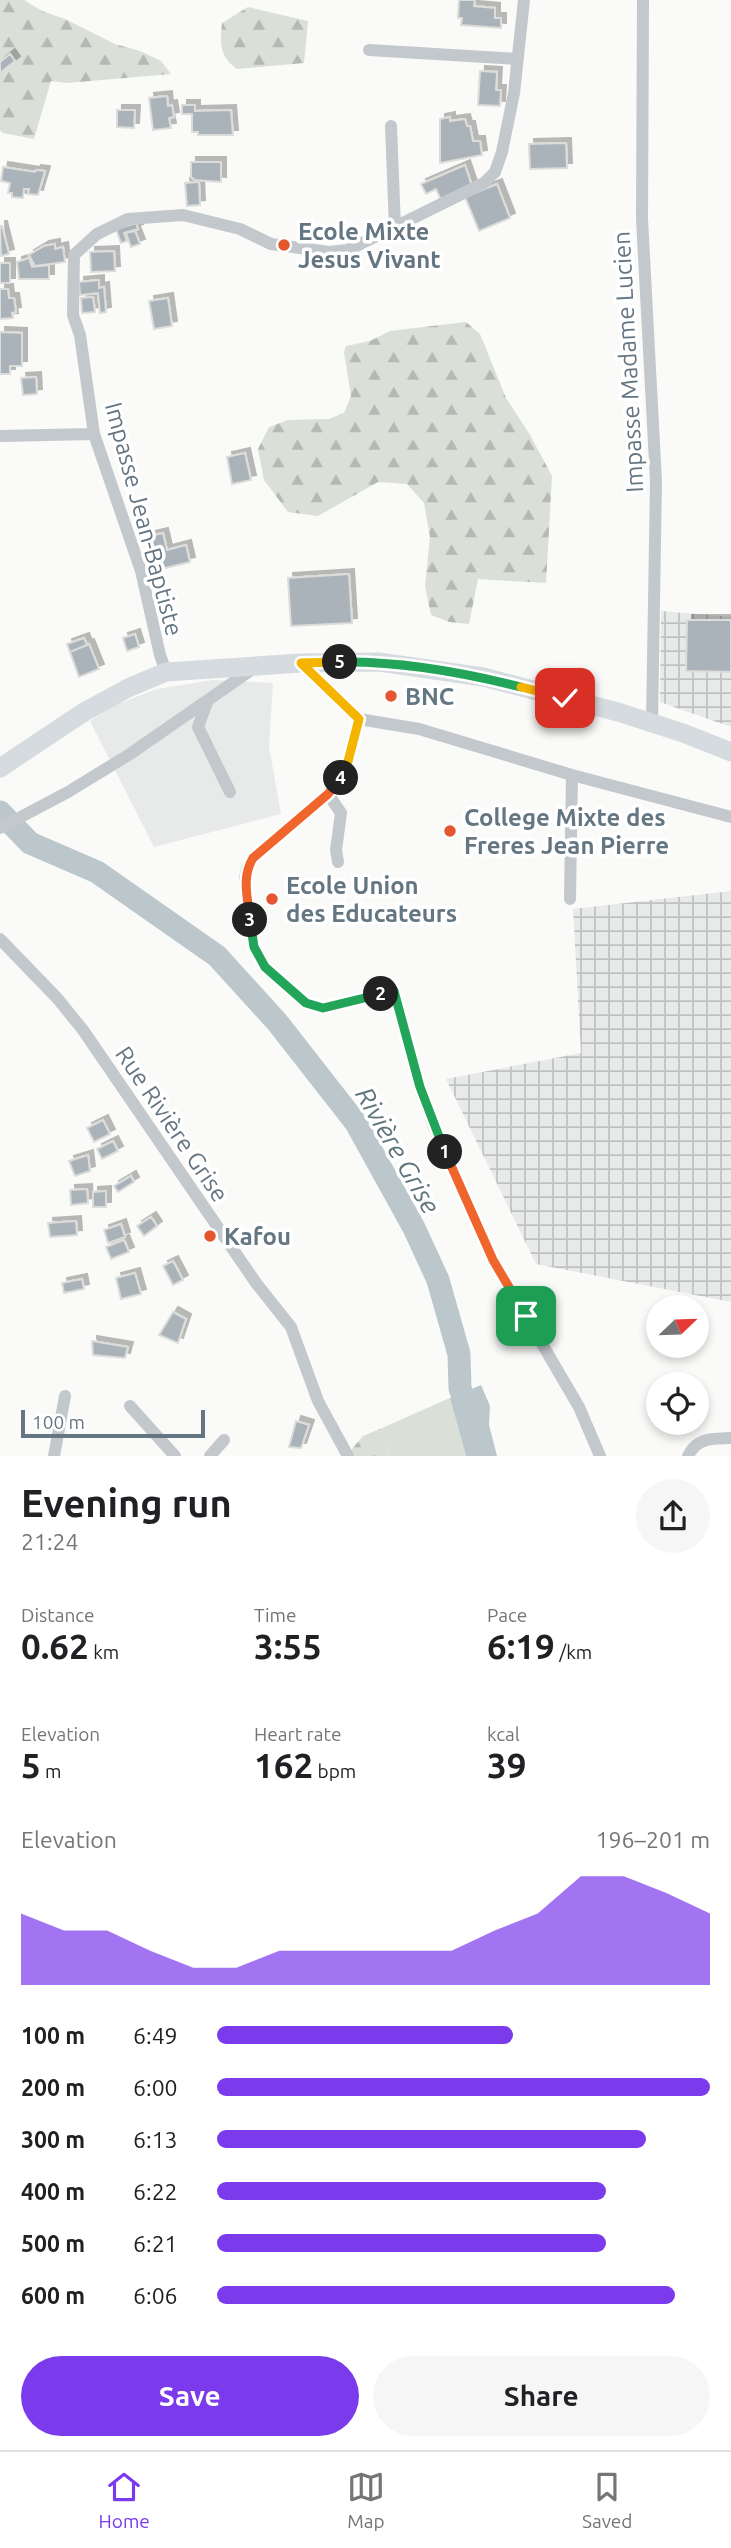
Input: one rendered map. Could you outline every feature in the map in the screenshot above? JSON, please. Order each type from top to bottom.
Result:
[{"type":"main road","points":[[0,768],[83,712],[166,672],[301,663],[379,662],[483,677],[652,723],[731,752]]},
{"type":"street","name":"Impasse Jean-Baptiste","points":[[166,672],[141,570],[94,434],[80,335],[74,315],[74,255],[97,234],[128,219],[183,215],[240,229],[271,244],[329,252],[348,250],[484,183],[495,172],[505,140],[514,93],[524,0]]},
{"type":"street","name":"Impasse Madame Lucien","points":[[643,0],[642,219],[656,481],[652,723]]},
{"type":"street","points":[[369,50],[518,60]]},
{"type":"street","points":[[391,126],[394,227]]},
{"type":"street","points":[[0,436],[94,434]]},
{"type":"street","points":[[301,663],[359,719],[419,729],[572,775],[731,817]]},
{"type":"street","points":[[0,828],[68,792],[130,754],[258,666]]},
{"type":"street","points":[[208,699],[198,727],[230,792]]},
{"type":"street","points":[[359,719],[345,773],[328,794],[253,858],[247,868],[245,878],[254,947],[265,967],[314,1007],[323,1008],[394,991],[420,1087],[439,1139],[493,1260],[579,1407],[600,1456]]},
{"type":"street","points":[[570,899],[572,775]]},
{"type":"street","points":[[328,794],[341,813],[336,850],[338,862]]},
{"type":"street","name":"Rue Rivière Grise","points":[[0,939],[57,998],[82,1030],[256,1283],[292,1327],[318,1401],[348,1456]]},
{"type":"street","points":[[54,1456],[65,1396]]},
{"type":"street","points":[[130,1406],[174,1456]]},
{"type":"street","points":[[688,1456],[696,1442],[731,1438]]},
{"type":"street","points":[[210,1456],[225,1440]]},
{"type":"shaded area","points":[[661,611],[731,617],[731,727],[660,702]]},
{"type":"shaded area","points":[[213,680],[273,683],[269,747],[281,814],[154,847],[90,721],[112,706],[157,689]]},
{"type":"shaded area","points":[[731,891],[731,1302],[709,1298],[709,1295],[695,1295],[536,1264],[446,1079],[581,1053],[573,909]]},
{"type":"shaded area","points":[[481,1385],[490,1406],[489,1425],[497,1456],[466,1456],[450,1398]]},
{"type":"green space","points":[[0,0],[24,0],[115,44],[140,51],[161,61],[171,74],[67,83],[51,81],[34,139],[3,133],[0,130]]},
{"type":"green space","points":[[248,7],[308,21],[304,63],[237,69],[231,64],[222,49],[222,23]]},
{"type":"green space","points":[[466,322],[480,334],[506,398],[552,476],[546,583],[478,579],[469,624],[449,622],[431,615],[425,586],[430,537],[424,503],[407,484],[378,482],[318,516],[288,512],[264,480],[258,449],[269,427],[288,420],[329,419],[344,413],[351,396],[344,352],[346,346],[370,341],[390,331]]},
{"type":"green space","points":[[450,1398],[466,1456],[389,1456],[382,1428]]},
{"type":"green space","points":[[382,1428],[389,1456],[346,1456],[363,1436]]},
{"type":"building","points":[[459,0],[475,0],[474,6],[495,8],[495,18],[501,18],[501,28],[461,25],[462,18],[458,18]]},
{"type":"building","points":[[10,54],[15,61],[0,73],[0,62]]},
{"type":"building","points":[[480,71],[497,72],[496,90],[501,90],[500,106],[478,105]]},
{"type":"building","points":[[167,96],[168,106],[172,105],[174,117],[169,118],[171,128],[153,130],[149,98]]},
{"type":"building","points":[[182,105],[195,105],[195,111],[231,110],[233,135],[198,135],[198,132],[192,132],[192,114],[182,114]]},
{"type":"building","points":[[117,110],[135,110],[134,128],[117,127]]},
{"type":"building","points":[[450,117],[450,121],[465,119],[467,126],[470,126],[473,141],[480,141],[482,155],[440,163],[440,119]]},
{"type":"building","points":[[566,143],[567,168],[530,169],[529,144]]},
{"type":"building","points":[[191,162],[221,162],[221,182],[195,180],[191,177]]},
{"type":"building","points":[[465,165],[472,186],[441,200],[436,189],[426,194],[421,184]]},
{"type":"building","points":[[3,167],[45,171],[38,195],[28,194],[29,189],[24,189],[23,198],[12,197],[12,193],[8,193],[10,183],[1,181]]},
{"type":"building","points":[[199,182],[200,205],[187,206],[185,183]]},
{"type":"building","points":[[497,184],[510,218],[479,231],[465,197]]},
{"type":"building","points":[[136,223],[138,229],[124,233],[127,241],[121,243],[116,229]]},
{"type":"building","points":[[0,226],[9,254],[1,256]]},
{"type":"building","points":[[135,231],[140,244],[131,247],[126,233]]},
{"type":"building","points":[[55,244],[55,249],[63,247],[65,262],[35,266],[29,255],[44,246]]},
{"type":"building","points":[[114,251],[115,271],[91,272],[90,252]]},
{"type":"building","points":[[29,258],[32,267],[49,265],[49,279],[19,279],[17,262]]},
{"type":"building","points":[[0,263],[10,263],[10,283],[0,283]]},
{"type":"building","points":[[99,280],[99,288],[104,287],[106,312],[100,313],[98,293],[80,295],[79,282]]},
{"type":"building","points":[[0,289],[8,289],[9,298],[14,298],[16,312],[12,313],[13,318],[0,319]]},
{"type":"building","points":[[93,297],[95,312],[82,313],[81,298]]},
{"type":"building","points":[[168,298],[172,326],[154,329],[149,301]]},
{"type":"building","points":[[0,332],[22,333],[22,366],[10,366],[10,374],[0,374]]},
{"type":"building","points":[[36,377],[37,394],[23,395],[21,378]]},
{"type":"building","points":[[245,453],[251,480],[232,484],[227,457]]},
{"type":"building","points":[[163,533],[167,550],[186,545],[190,562],[153,571],[151,560],[155,559],[150,536]]},
{"type":"building","points":[[349,574],[352,623],[291,626],[288,578]]},
{"type":"building","points":[[687,620],[731,620],[731,672],[686,671]]},
{"type":"building","points":[[135,634],[139,647],[127,651],[123,638]]},
{"type":"building","points":[[84,638],[87,645],[70,652],[67,644]]},
{"type":"building","points":[[89,644],[99,669],[79,677],[70,652]]},
{"type":"building","points":[[103,1120],[110,1134],[94,1142],[87,1128]]},
{"type":"building","points":[[113,1141],[118,1151],[102,1159],[97,1149]]},
{"type":"building","points":[[88,1155],[90,1171],[75,1176],[69,1161]]},
{"type":"building","points":[[131,1176],[134,1182],[118,1192],[114,1186]]},
{"type":"building","points":[[87,1189],[88,1203],[71,1205],[70,1190]]},
{"type":"building","points":[[106,1191],[106,1207],[93,1207],[93,1192]]},
{"type":"building","points":[[151,1217],[157,1226],[144,1236],[137,1226]]},
{"type":"building","points":[[76,1221],[77,1235],[50,1237],[48,1223]]},
{"type":"building","points":[[121,1224],[125,1237],[108,1243],[104,1230]]},
{"type":"building","points":[[124,1240],[129,1252],[111,1259],[106,1247]]},
{"type":"building","points":[[173,1261],[183,1280],[173,1285],[163,1266]]},
{"type":"building","points":[[135,1273],[141,1294],[121,1299],[116,1278]]},
{"type":"building","points":[[82,1279],[84,1289],[64,1293],[62,1283]]},
{"type":"building","points":[[173,1312],[186,1319],[178,1343],[159,1335]]},
{"type":"building","points":[[92,1341],[128,1347],[125,1358],[93,1355]]},
{"type":"building","points":[[296,1421],[309,1425],[301,1448],[289,1447]]},
{"type":"waterway","name":"Rivière Grise","points":[[0,812],[30,843],[97,872],[217,956],[277,1022],[356,1123],[414,1228],[438,1280],[459,1354],[460,1388],[480,1447],[480,1456]]},
{"type":"place","name":"Ecole Mixte Jesus Vivant","points":[[284,245]]},
{"type":"place","name":"BNC","points":[[391,696]]},
{"type":"place","name":"College Mixte des Freres Jean Pierre","points":[[450,831]]},
{"type":"place","name":"Ecole Union des Educateurs","points":[[272,899]]},
{"type":"place","name":"Kafou","points":[[210,1236]]},
{"type":"route","points":[[526,1316],[493,1260],[434,1127],[420,1087],[394,991],[323,1008],[306,1003],[265,967],[254,947],[245,878],[253,858],[328,794],[345,773],[359,719],[301,663],[379,662],[483,677],[565,698]]}]
